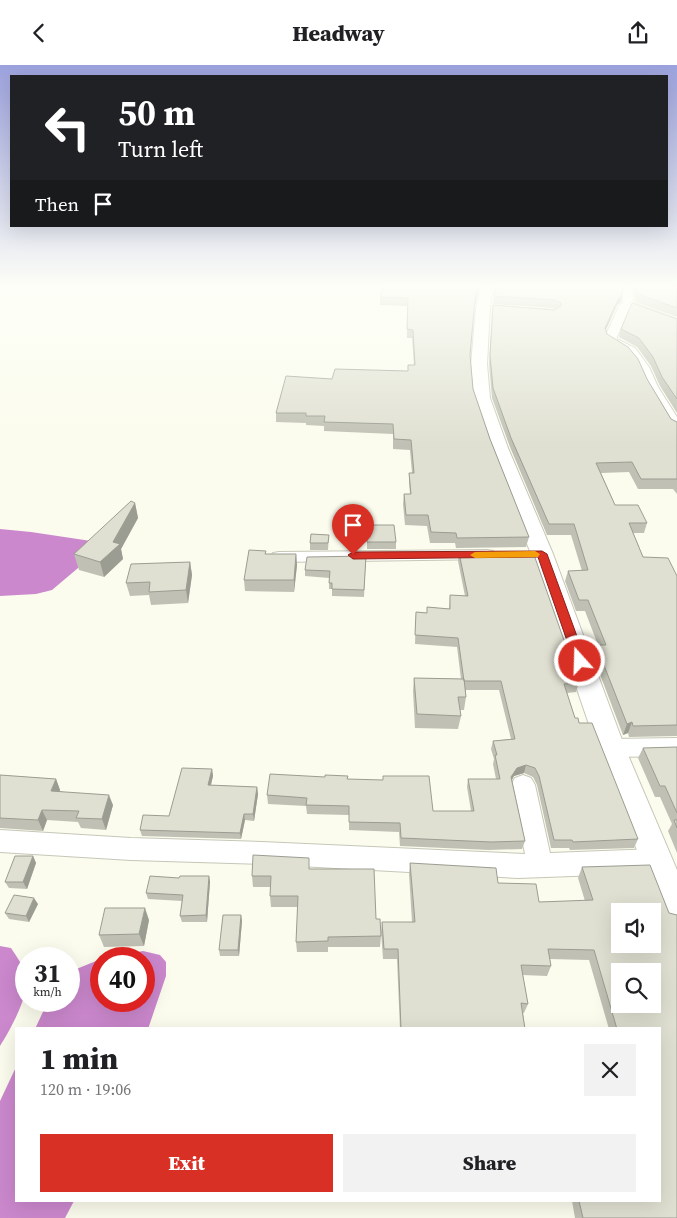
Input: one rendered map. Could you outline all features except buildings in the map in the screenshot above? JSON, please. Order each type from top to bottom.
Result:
[{"type":"street","points":[[483,338],[479,364],[482,398],[532,554],[600,715],[611,748],[677,911]]},
{"type":"street","points":[[611,338],[612,341],[631,351],[643,367],[652,387],[677,428]]},
{"type":"street","points":[[279,557],[502,555]]},
{"type":"street","points":[[611,748],[677,747]]},
{"type":"street","points":[[523,785],[540,865]]},
{"type":"street","points":[[0,841],[131,849],[518,865],[656,861]]},
{"type":"shaded area","points":[[0,529],[91,541],[97,552],[52,590],[36,594],[0,596]]},
{"type":"shaded area","points":[[0,946],[11,948],[15,954],[15,1012],[18,1012],[0,1046]]},
{"type":"shaded area","points":[[155,954],[160,955],[166,962],[166,976],[155,1008]]},
{"type":"shaded area","points":[[90,963],[90,1012],[154,1012],[149,1027],[36,1027],[43,1012],[80,1012],[80,968]]},
{"type":"shaded area","points":[[15,1069],[15,1202],[73,1202],[65,1218],[0,1218],[0,1101]]},
{"type":"slow traffic","points":[[475,555],[535,554]]},
{"type":"route","points":[[353,555],[542,554],[580,661]]}]
